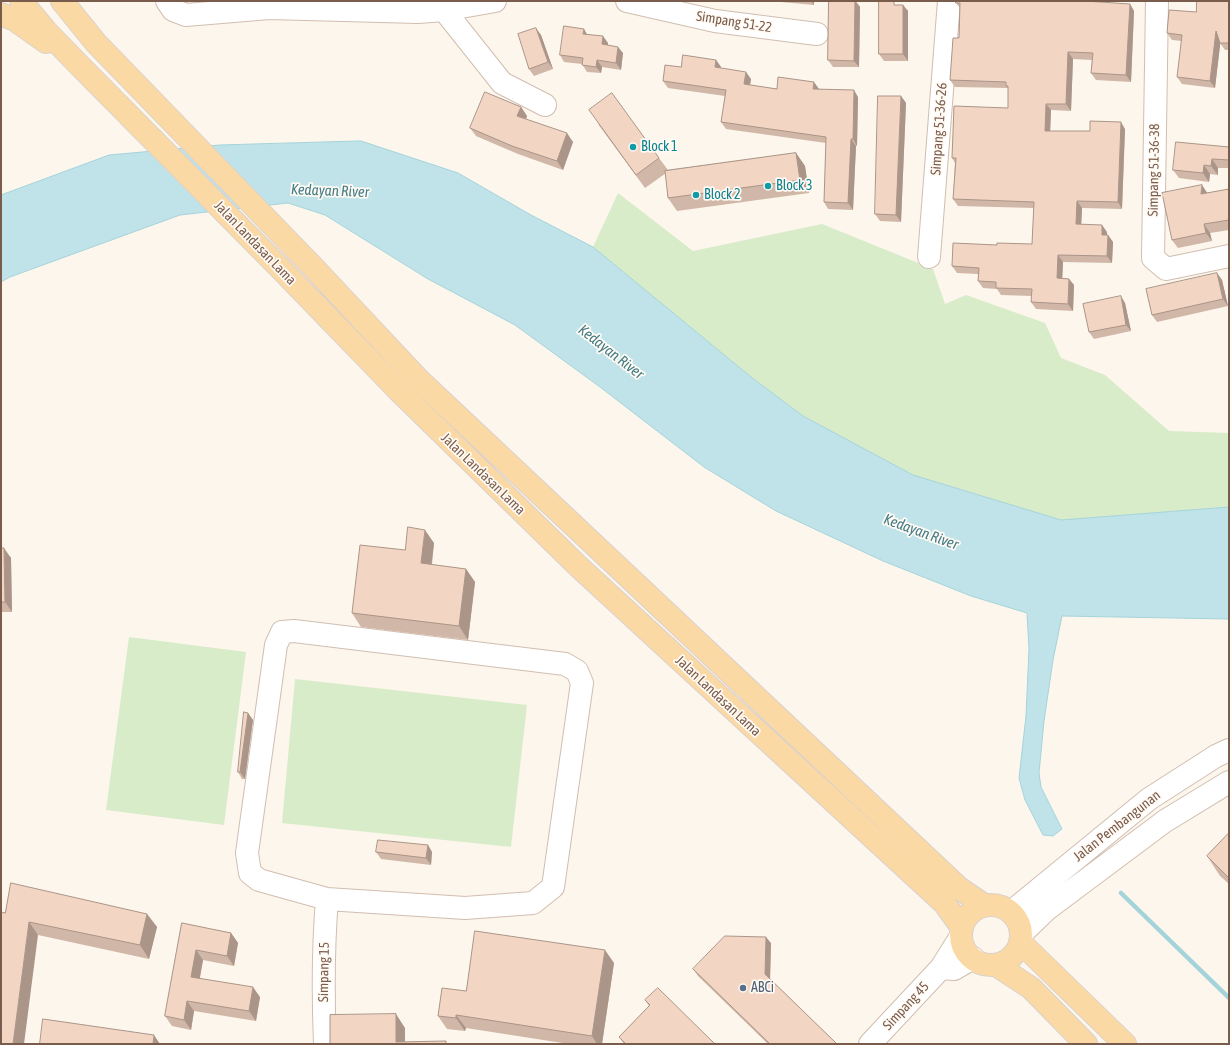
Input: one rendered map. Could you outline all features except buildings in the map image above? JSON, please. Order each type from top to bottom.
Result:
[{"type":"main road","name":"Jalan Landasan Lama","points":[[21,1],[46,31],[400,392],[579,567],[945,904],[962,932]]},
{"type":"main road","name":"Jalan Landasan Lama","points":[[62,1],[96,43],[313,267],[418,379],[959,888],[984,905]]},
{"type":"main road","points":[[81,1],[96,43]]},
{"type":"main road","points":[[1,14],[15,20],[81,67]]},
{"type":"main road","points":[[984,905],[1003,907],[1011,912],[1020,925],[1021,938],[1011,957],[996,964],[980,963],[973,958],[963,945],[962,932],[970,913],[984,905]]},
{"type":"main road","points":[[1021,938],[1116,1039]]},
{"type":"main road","points":[[996,964],[1031,988],[1086,1044]]},
{"type":"street","points":[[167,1],[173,10],[186,15],[269,8],[418,12],[444,10],[495,1]]},
{"type":"street","name":"Simpang 51-22","points":[[627,1],[715,21],[817,34]]},
{"type":"street","name":"Simpang 51-36-26","points":[[929,256],[949,1]]},
{"type":"street","name":"Simpang 51-36-38","points":[[1157,1],[1153,258],[1166,269],[1229,256]]},
{"type":"street","points":[[444,10],[502,83],[545,105]]},
{"type":"street","points":[[294,631],[565,664],[577,671],[582,683],[553,887],[533,903],[465,908],[327,900],[260,880],[250,873],[247,853],[276,645],[282,632],[294,631]]},
{"type":"street","name":"Jalan Pembangunan","points":[[1011,912],[1149,799],[1216,756],[1229,750]]},
{"type":"street","name":"Jalan Pembangunan","points":[[1021,938],[1046,910],[1164,821],[1229,782]]},
{"type":"street","name":"Simpang 15","points":[[324,1044],[323,982],[327,900]]},
{"type":"street","name":"Simpang 45","points":[[870,1044],[941,968],[962,932]]},
{"type":"street","points":[[941,968],[954,969],[973,958]]},
{"type":"green space","points":[[618,193],[693,251],[822,224],[933,269],[945,304],[966,295],[1045,323],[1061,358],[1105,375],[1169,431],[1229,433],[1229,507],[1061,520],[913,475],[803,416],[751,377],[593,247]]},
{"type":"green space","points":[[129,637],[246,652],[224,825],[106,810]]},
{"type":"green space","points":[[295,679],[527,705],[511,847],[282,823]]},
{"type":"water","name":"Kedayan River","points":[[361,141],[458,173],[531,215],[593,247],[751,377],[803,416],[913,475],[1061,520],[1229,507],[1229,619],[1062,616],[1053,660],[1044,721],[1039,773],[1041,787],[1062,829],[1053,836],[1043,835],[1025,800],[1019,778],[1026,716],[1029,649],[1027,613],[971,596],[883,561],[776,511],[704,467],[600,387],[515,325],[428,279],[325,215],[288,203],[180,215],[10,277],[1,282],[1,195],[109,155],[220,145]]},
{"type":"waterway","points":[[1121,893],[1229,998]]},
{"type":"place","name":"Block 1","points":[[633,147]]},
{"type":"place","name":"Block 3","points":[[768,186]]},
{"type":"place","name":"Block 2","points":[[696,195]]},
{"type":"place","name":"ABCi","points":[[743,988]]}]
